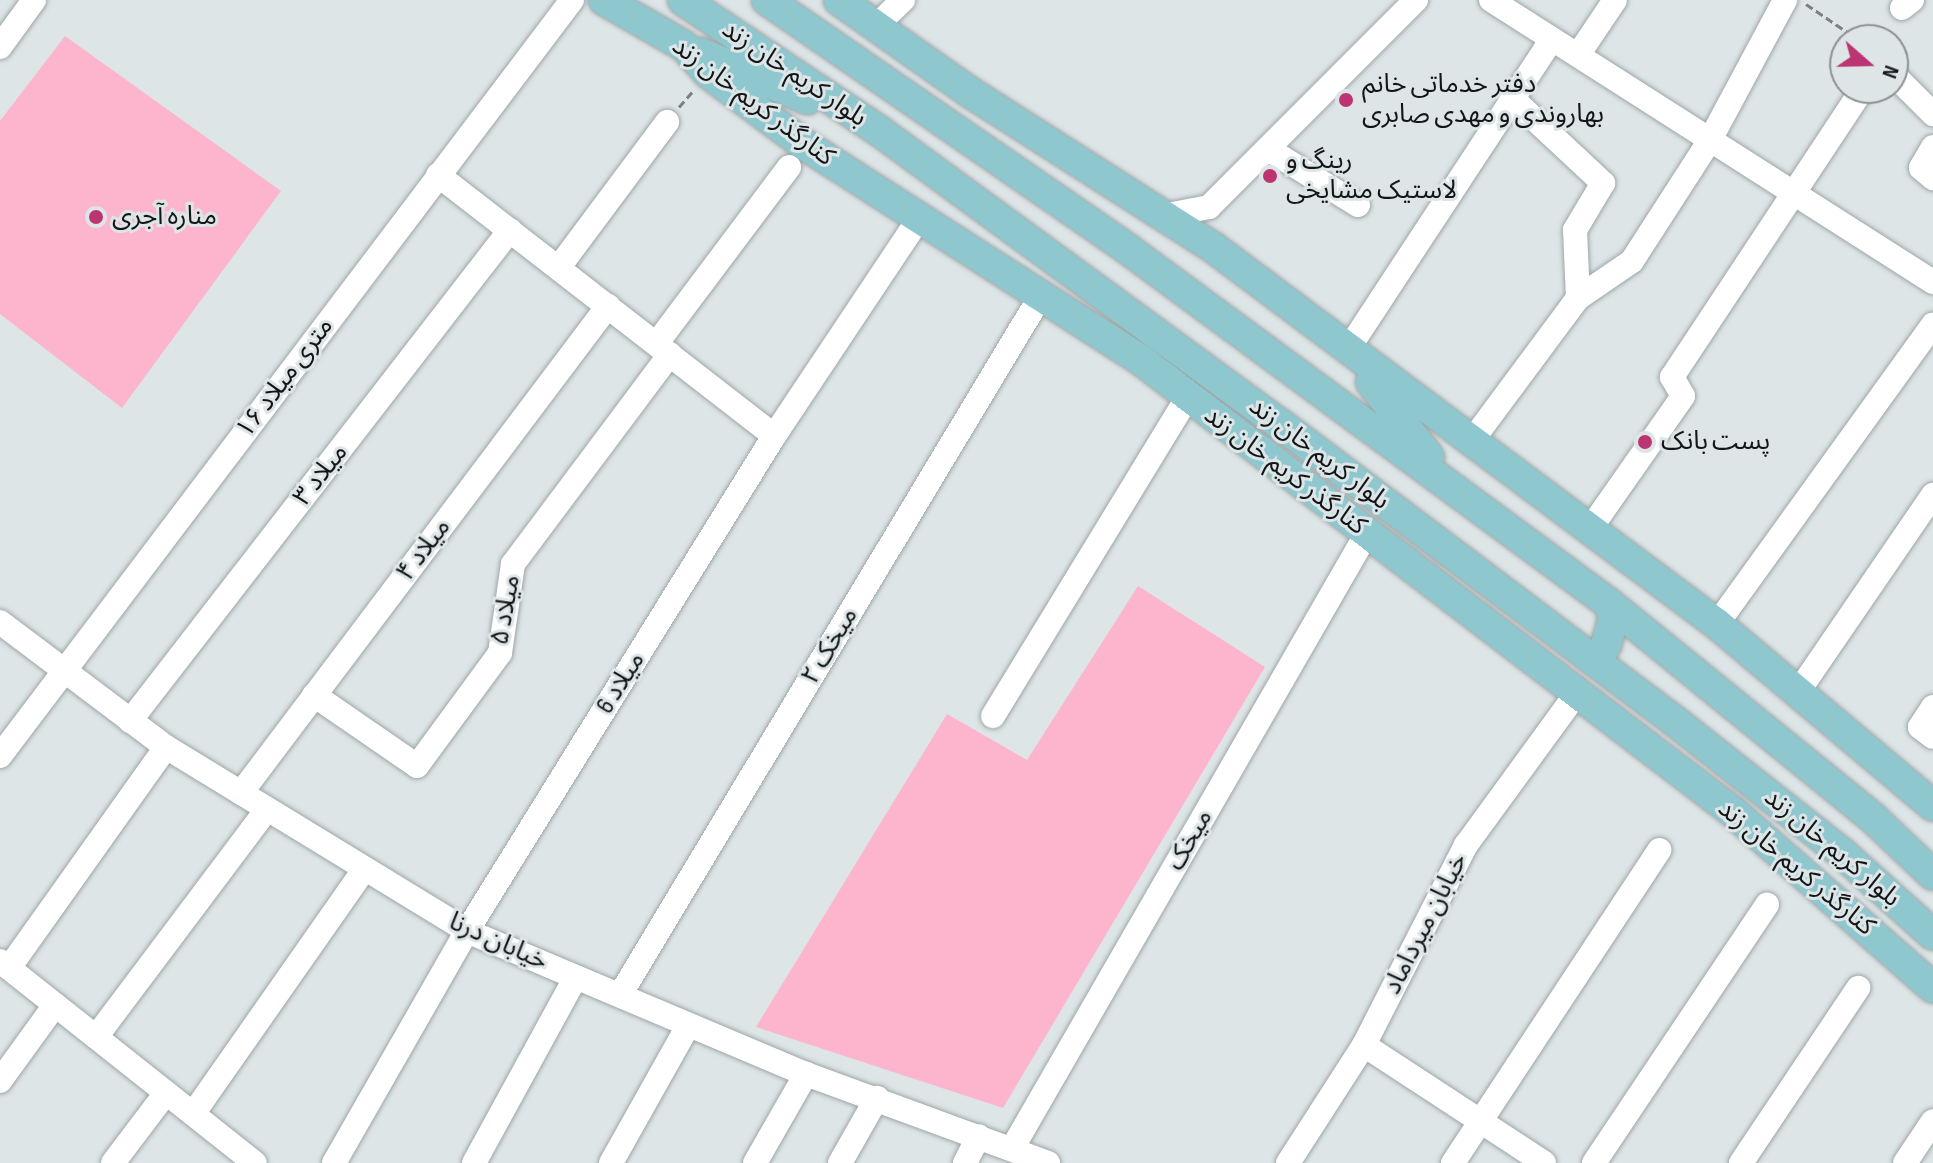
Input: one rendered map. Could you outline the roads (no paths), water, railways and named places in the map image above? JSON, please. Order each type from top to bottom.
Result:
[{"type":"main road","name":"کنارگذر کریم خان زند","points":[[604,0],[684,46],[708,73],[918,220],[1113,343],[1188,397],[1777,849],[1933,988]]},
{"type":"main road","points":[[728,30],[753,0]]},
{"type":"main road","points":[[769,0],[971,93]]},
{"type":"main road","name":"بلوار کریم خان زند","points":[[769,0],[1129,250],[1611,605],[1874,819],[1933,875]]},
{"type":"main road","points":[[839,0],[878,24],[971,93],[1167,215],[1214,248],[1347,351],[1717,624],[1933,806]]},
{"type":"main road","name":"بلوار کریم خان زند","points":[[687,1],[878,130],[1676,722],[1799,819],[1933,935]]},
{"type":"main road","points":[[684,46],[878,130]]},
{"type":"main road","points":[[1025,238],[1113,343]]},
{"type":"main road","points":[[1347,351],[1450,484]]},
{"type":"main road","points":[[1589,657],[1600,654],[1606,645],[1613,621],[1611,605]]},
{"type":"main road","points":[[1676,722],[1685,695],[1702,677]]},
{"type":"main road","points":[[1777,849],[1799,819]]},
{"type":"street","points":[[0,47],[34,0]]},
{"type":"street","name":"۱۶ متری میلاد","points":[[0,756],[572,0]]},
{"type":"street","points":[[878,24],[903,0]]},
{"type":"street","points":[[1167,215],[1209,207],[1416,0]]},
{"type":"street","points":[[1491,0],[1933,282]]},
{"type":"street","points":[[1578,55],[1615,0]]},
{"type":"street","points":[[1471,442],[1578,298],[1632,261],[1710,140],[1785,0]]},
{"type":"street","points":[[1347,351],[1552,39]]},
{"type":"street","points":[[1909,90],[1933,114]]},
{"type":"street","points":[[1514,100],[1603,183],[1575,230],[1578,298]]},
{"type":"street","points":[[1590,529],[1683,396],[1672,377],[1852,104]]},
{"type":"street","points":[[559,267],[667,122]]},
{"type":"street","points":[[1933,147],[1921,168],[1933,178]]},
{"type":"street","points":[[1268,149],[1358,205]]},
{"type":"street","points":[[664,349],[789,167]]},
{"type":"street","points":[[438,175],[774,436]]},
{"type":"street","points":[[1209,207],[1214,248]]},
{"type":"street","name":"میلاد 6","points":[[334,1163],[467,931],[774,436],[918,220]]},
{"type":"street","name":"میلاد ۳","points":[[130,721],[510,230]]},
{"type":"street","name":"میخک ۲","points":[[620,995],[1040,297]]},
{"type":"street","name":"میلاد ۴","points":[[241,793],[608,306]]},
{"type":"street","points":[[1717,624],[1933,325]]},
{"type":"street","name":"میلاد ۵","points":[[314,695],[417,766],[500,653],[513,564],[664,349]]},
{"type":"street","points":[[993,716],[1188,397]]},
{"type":"street","points":[[1798,692],[1933,495]]},
{"type":"street","name":"میخک","points":[[1013,1147],[1367,533]]},
{"type":"street","name":"خیابان درنا","points":[[0,622],[166,747],[467,931],[806,1074],[1013,1147],[1048,1163]]},
{"type":"street","name":"خیابان میرداماد","points":[[1288,1163],[1364,1045],[1466,845],[1577,693]]},
{"type":"street","points":[[166,747],[4,964],[255,1163]]},
{"type":"street","points":[[96,1037],[267,809]]},
{"type":"street","points":[[1453,1163],[1659,850]]},
{"type":"street","points":[[193,1114],[364,870]]},
{"type":"street","points":[[1594,1163],[1767,905]]},
{"type":"street","points":[[474,1163],[576,977]]},
{"type":"street","points":[[1741,1163],[1858,988]]},
{"type":"street","points":[[0,1081],[55,1005]]},
{"type":"street","points":[[611,1163],[688,1026]]},
{"type":"street","points":[[1364,1045],[1544,1163]]},
{"type":"street","points":[[755,1163],[806,1074]]},
{"type":"street","points":[[113,1163],[166,1093]]},
{"type":"street","points":[[840,1163],[877,1098]]},
{"type":"street","points":[[1905,1163],[1933,1121]]},
{"type":"street","points":[[965,1163],[979,1136]]},
{"type":"place","name":"دفتر خدماتی خانم بهاروندی و مهدی صابری","points":[[1346,100]]},
{"type":"place","name":"رینگ و لاستیک مشایخی","points":[[1270,176]]},
{"type":"place","name":"مناره آجری","points":[[96,217]]},
{"type":"place","name":"پست بانک","points":[[1645,442]]}]
